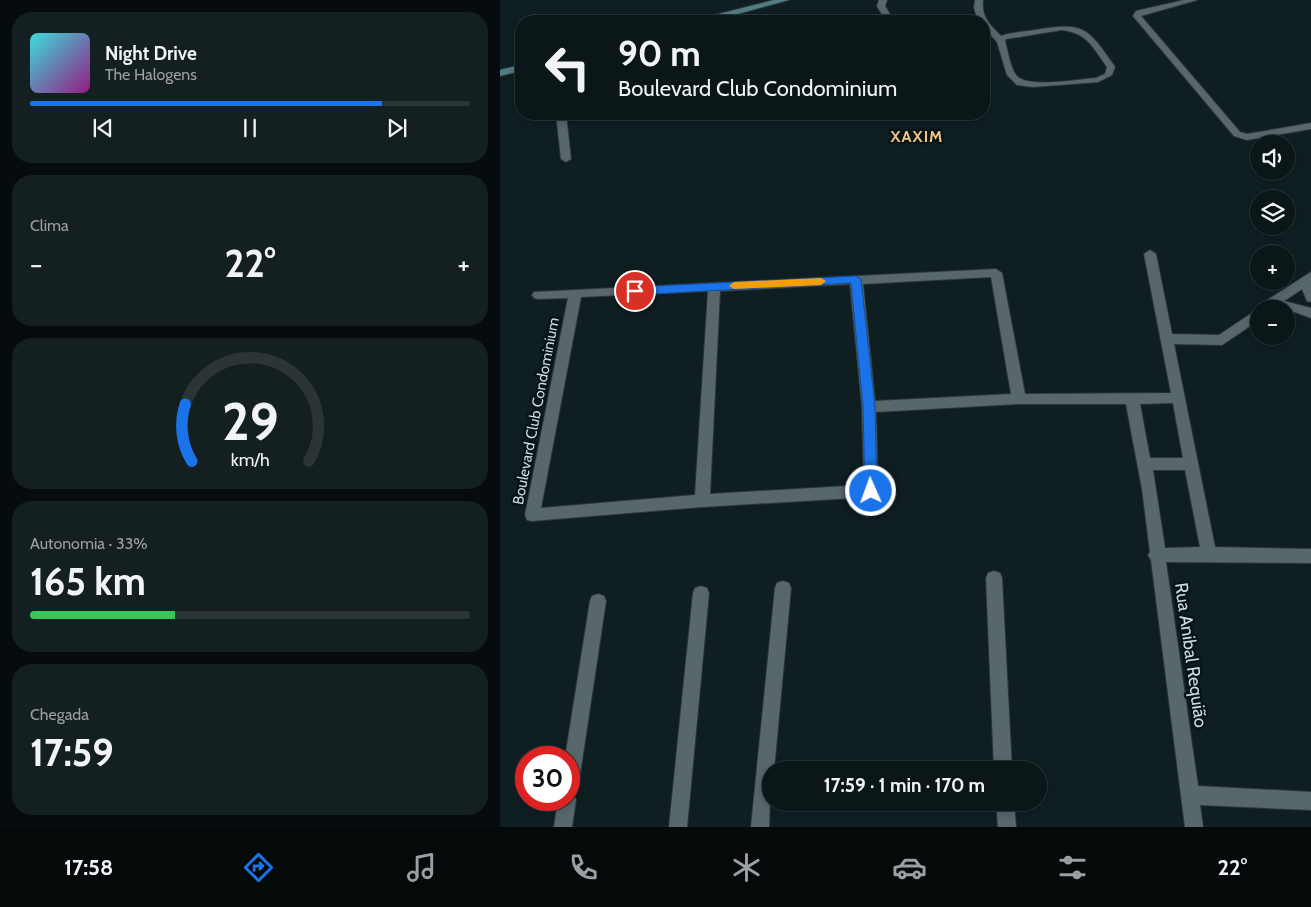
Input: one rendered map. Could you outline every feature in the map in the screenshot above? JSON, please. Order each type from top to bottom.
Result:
[{"type":"main road","points":[[726,15],[785,0]]},
{"type":"main road","points":[[500,73],[515,69]]},
{"type":"street","points":[[562,120],[566,159]]},
{"type":"street","points":[[1150,254],[1209,554]]},
{"type":"street","name":"Boulevard Club Condominium","points":[[538,295],[996,273],[1019,399]]},
{"type":"street","points":[[1276,300],[1308,278],[1311,298]]},
{"type":"street","name":"Boulevard Club Condominium","points":[[575,294],[532,515],[702,501],[871,491],[869,407],[856,279]]},
{"type":"street","points":[[702,501],[714,287]]},
{"type":"street","points":[[1295,309],[1311,312]]},
{"type":"street","points":[[1166,339],[1222,340],[1250,320]]},
{"type":"street","points":[[869,407],[1019,399],[1177,398]]},
{"type":"street","points":[[1132,399],[1144,464],[1191,464]]},
{"type":"street","name":"Rua Anibal Requião","points":[[1144,464],[1149,489],[1156,555],[1194,827]]},
{"type":"street","points":[[1156,555],[1311,556]]},
{"type":"street","points":[[994,578],[1003,761]]},
{"type":"street","points":[[760,827],[783,588]]},
{"type":"street","points":[[678,827],[701,593]]},
{"type":"street","points":[[576,746],[598,601]]},
{"type":"street","points":[[1190,795],[1311,801]]},
{"type":"street","points":[[563,827],[565,811]]},
{"type":"street","points":[[1006,811],[1007,827]]},
{"type":"lane","points":[[883,0],[881,6],[886,15]]},
{"type":"lane","points":[[979,0],[978,8],[980,15]]},
{"type":"lane","points":[[1193,0],[1140,13],[1137,16],[1237,134],[1248,137],[1311,126]]},
{"type":"lane","points":[[990,29],[1001,41],[1011,75],[1020,83],[1033,85],[1098,80],[1108,76],[1110,67],[1086,33],[1076,28],[1062,28],[1012,35],[1004,37],[1001,41]]},
{"type":"slow traffic","points":[[734,286],[821,281]]},
{"type":"district","name":"XAXIM","points":[[917,136]]},
{"type":"route","points":[[635,291],[856,279],[869,407],[871,491]]}]
